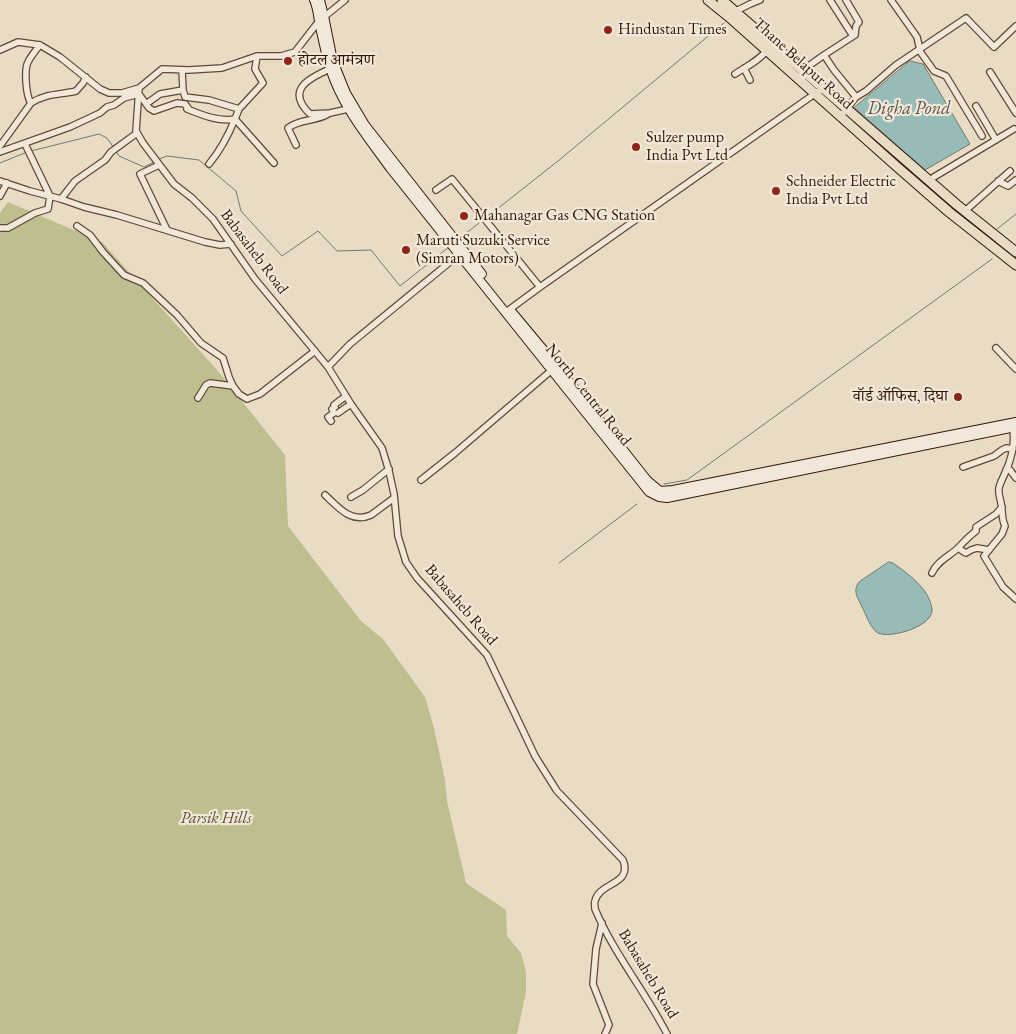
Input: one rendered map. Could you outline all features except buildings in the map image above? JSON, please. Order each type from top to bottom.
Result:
[{"type":"main road","name":"North Central Road","points":[[314,0],[318,14],[322,19],[333,61],[346,92],[365,125],[459,251],[508,311],[528,342],[554,368],[649,492],[667,498],[1014,425]]},
{"type":"main road","name":"North Central Road","points":[[320,0],[330,69],[348,109],[390,168],[459,251]]},
{"type":"main road","name":"Thane Belapur Road","points":[[708,0],[732,14],[770,47],[814,94],[949,212],[1016,266]]},
{"type":"main road","name":"Thane Belapur Road","points":[[722,0],[732,14]]},
{"type":"main road","name":"Thane Belapur Road","points":[[770,47],[803,70],[928,180],[1016,252]]},
{"type":"street","points":[[0,152],[27,149],[100,114],[107,107],[139,91],[162,69],[222,68],[256,56],[281,56],[295,52],[322,19],[345,0]]},
{"type":"street","points":[[732,14],[760,0]]},
{"type":"street","points":[[830,0],[853,36]]},
{"type":"street","points":[[803,70],[855,35],[856,26],[859,22],[846,0]]},
{"type":"street","points":[[891,0],[917,37],[920,50],[934,71],[946,76],[982,136]]},
{"type":"street","points":[[840,117],[856,97],[866,91],[896,65],[966,18],[994,48],[1016,26]]},
{"type":"street","points":[[0,50],[18,42],[40,45],[60,57],[100,89],[109,93],[139,91]]},
{"type":"street","points":[[31,103],[27,91],[27,64],[40,45]]},
{"type":"street","points":[[735,74],[762,57],[770,47]]},
{"type":"street","points":[[824,55],[856,97]]},
{"type":"street","points":[[208,164],[223,144],[239,110],[263,83],[255,69],[256,56]]},
{"type":"street","points":[[744,68],[750,80]]},
{"type":"street","points":[[330,69],[317,75],[300,88],[303,106],[310,114],[330,113],[348,109]]},
{"type":"street","points":[[182,70],[183,90],[188,109],[219,120],[235,119]]},
{"type":"street","points":[[990,72],[1016,113]]},
{"type":"street","points":[[0,146],[31,103],[47,95],[76,91],[86,78]]},
{"type":"street","points":[[508,311],[540,286],[823,88]]},
{"type":"street","points":[[146,104],[160,94],[183,90]]},
{"type":"street","points":[[139,91],[149,108],[154,111],[185,101],[209,100],[239,110]]},
{"type":"street","points":[[61,199],[75,181],[105,160],[111,152],[137,133],[139,91]]},
{"type":"street","points":[[976,106],[996,140]]},
{"type":"street","points":[[296,145],[288,128],[296,122],[322,118],[330,113]]},
{"type":"street","points":[[235,119],[274,163]]},
{"type":"street","points":[[928,180],[1014,129]]},
{"type":"street","name":"Babasaheb Road","points":[[137,133],[174,184],[213,218],[255,279],[328,367],[350,404],[382,448],[389,469],[398,536],[406,562],[417,578],[487,655],[535,756],[558,791],[623,860],[626,867],[624,873],[620,880],[604,888],[599,893],[595,900],[596,909],[622,960],[668,1034]]},
{"type":"street","points":[[0,228],[8,228],[35,213],[48,209],[50,196],[27,149]]},
{"type":"street","points":[[160,165],[140,174],[167,230]]},
{"type":"street","points":[[965,211],[1010,171]]},
{"type":"street","points":[[436,190],[452,179],[540,286]]},
{"type":"street","points":[[998,181],[1008,186],[1016,180]]},
{"type":"street","points":[[0,196],[3,182],[205,242],[220,245],[231,244]]},
{"type":"street","points":[[77,226],[90,235],[124,276],[144,283],[177,315],[201,343],[223,358],[228,377],[233,386],[239,394],[247,399],[260,394],[315,351]]},
{"type":"street","points":[[328,367],[350,344],[459,251]]},
{"type":"street","points":[[996,348],[1016,369]]},
{"type":"street","points":[[421,480],[554,368]]},
{"type":"street","points":[[198,398],[206,385],[210,383],[233,386]]},
{"type":"street","points":[[331,421],[328,417],[334,413],[332,409],[336,407],[334,405],[346,396]]},
{"type":"street","points":[[338,413],[350,404]]},
{"type":"street","points":[[1014,425],[1013,449],[998,493],[1005,526],[1002,534],[984,556],[1003,587],[1016,599]]},
{"type":"street","points":[[963,467],[994,456],[1006,448],[1013,449]]},
{"type":"street","points":[[351,497],[389,469]]},
{"type":"street","points":[[1006,470],[1010,470],[1016,478]]},
{"type":"street","points":[[325,495],[354,518],[366,517],[394,498]]},
{"type":"street","points":[[932,573],[938,564],[976,531],[976,528],[1002,508]]},
{"type":"street","points":[[958,548],[966,553],[978,548],[989,550]]},
{"type":"street","points":[[602,923],[596,949],[593,984],[609,1025],[605,1034]]},
{"type":"green space","name":"Parsik Hills","points":[[8,202],[102,242],[217,370],[285,455],[288,526],[361,621],[383,639],[425,697],[434,728],[445,780],[447,801],[466,883],[506,910],[507,936],[521,953],[526,972],[526,992],[517,1034],[0,1034],[0,213]]},
{"type":"water","name":"Digha Pond","points":[[910,61],[923,64],[970,144],[925,170],[854,108]]},
{"type":"water","points":[[889,562],[893,563],[917,582],[927,594],[932,609],[931,615],[919,626],[901,633],[884,634],[875,631],[870,624],[857,598],[856,588],[859,582]]},
{"type":"waterway","points":[[487,217],[558,161],[724,23]]},
{"type":"waterway","points":[[31,151],[99,134],[107,138],[114,148]]},
{"type":"waterway","points":[[116,151],[119,156],[144,167],[154,162]]},
{"type":"waterway","points":[[0,163],[27,152]]},
{"type":"waterway","points":[[159,159],[167,156],[199,160],[236,191],[241,211],[282,256],[318,231],[337,251],[371,250],[400,286],[449,247]]},
{"type":"waterway","points":[[997,229],[1016,214]]},
{"type":"waterway","points":[[460,238],[479,223]]},
{"type":"waterway","points":[[664,484],[687,480],[992,259]]},
{"type":"waterway","points":[[559,563],[637,504]]},
{"type":"place","name":"Hindustan Times","points":[[608,30]]},
{"type":"place","name":"होटल आमंत्रण","points":[[288,61]]},
{"type":"place","name":"Sulzer pump India Pvt Ltd","points":[[636,147]]},
{"type":"place","name":"Schneider Electric India Pvt Ltd","points":[[776,191]]},
{"type":"place","name":"Mahanagar Gas CNG Station","points":[[464,216]]},
{"type":"place","name":"Maruti Suzuki Service (Simran Motors)","points":[[406,250]]},
{"type":"place","name":"वॉर्ड ऑफिस, दिघा","points":[[958,397]]}]
